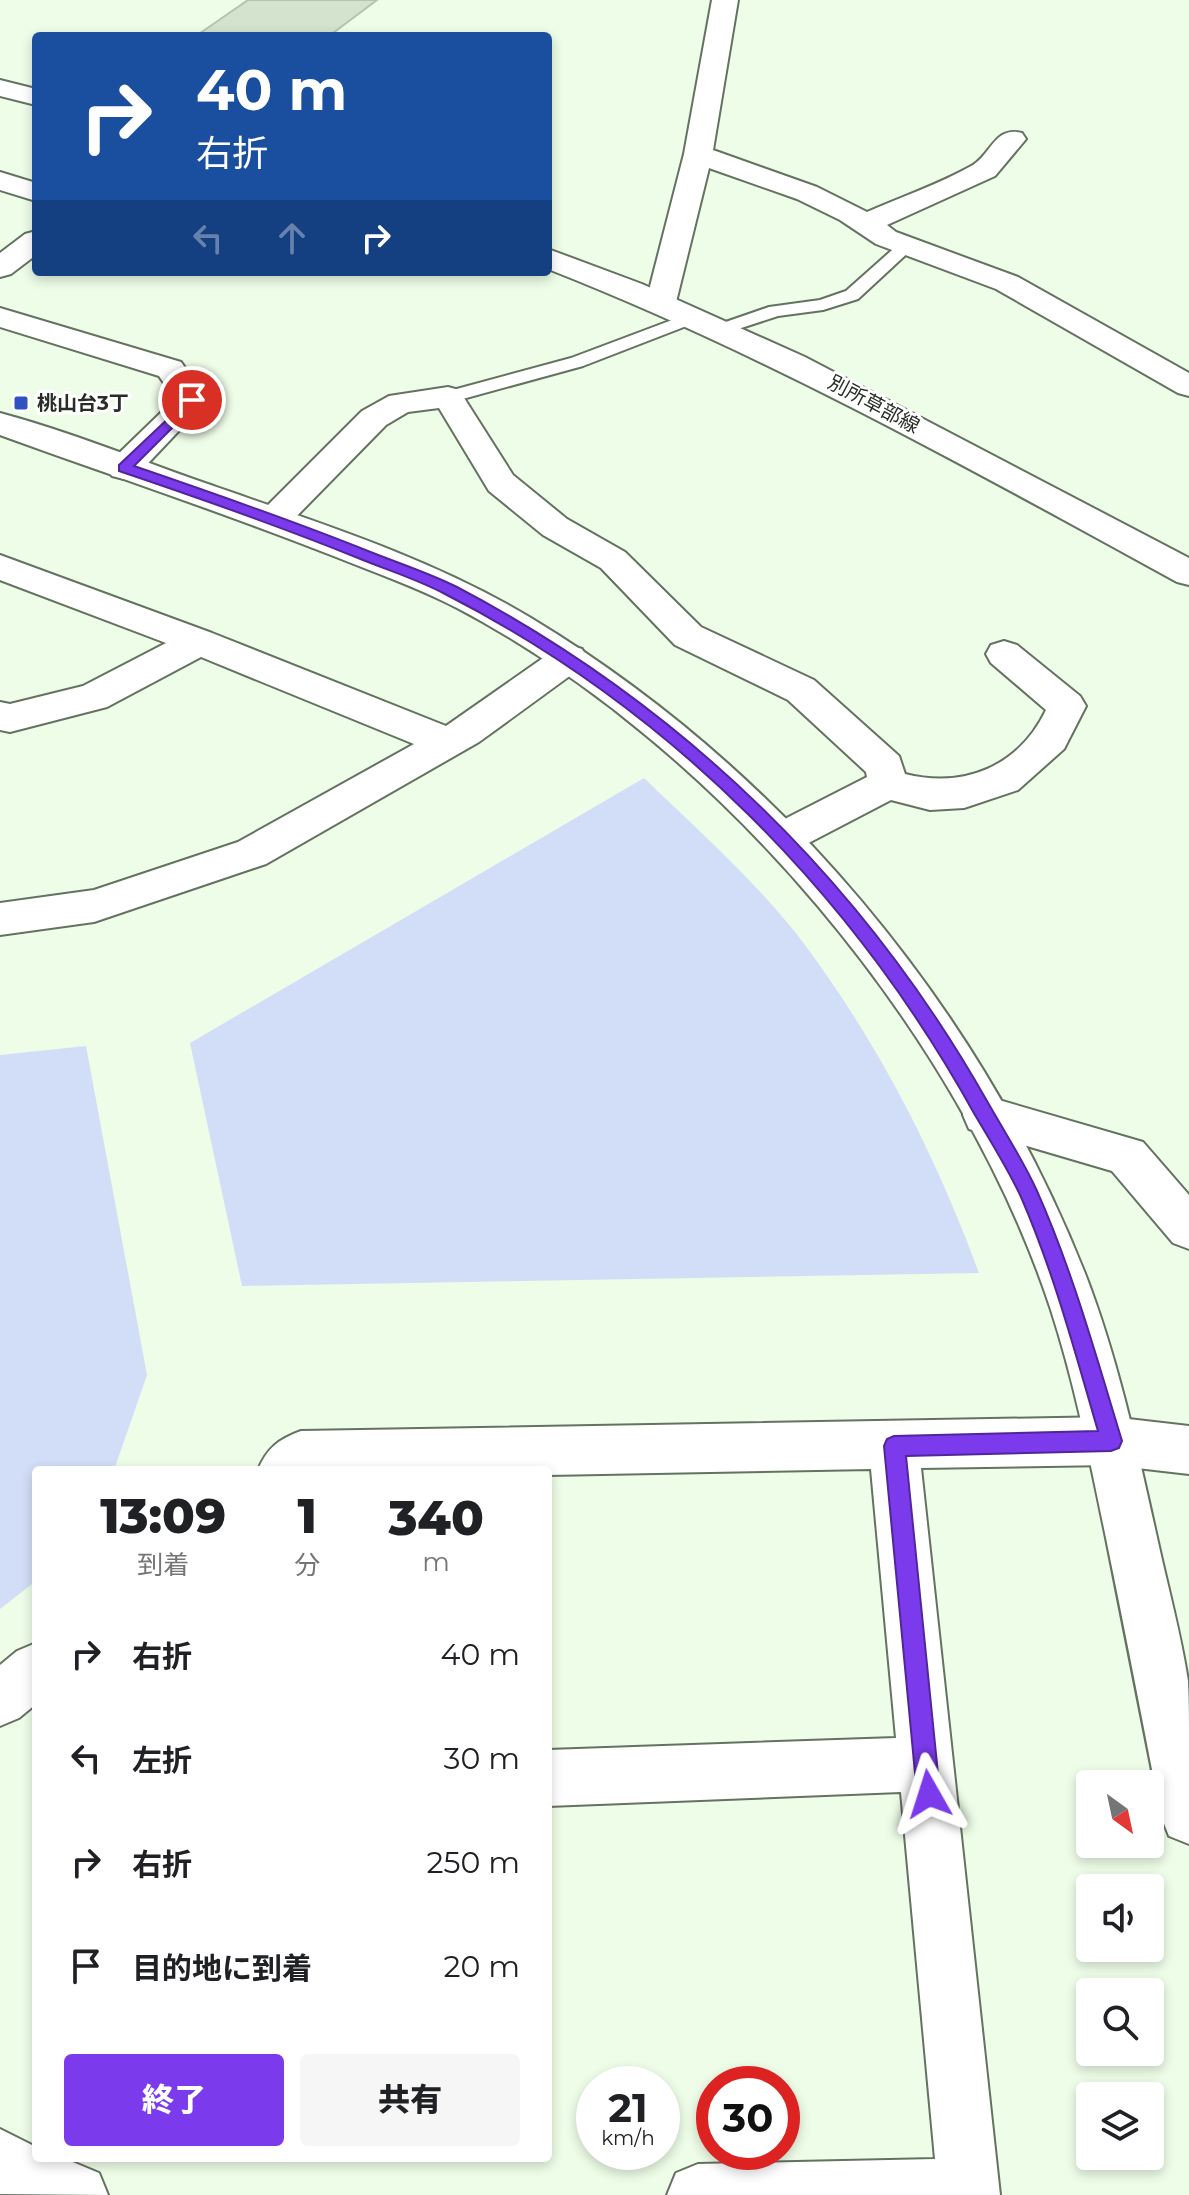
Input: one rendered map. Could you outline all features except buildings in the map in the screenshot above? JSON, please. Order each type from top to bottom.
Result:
[{"type":"street","points":[[661,302],[698,154],[725,0]]},
{"type":"street","points":[[0,88],[32,96]]},
{"type":"street","points":[[865,224],[985,170],[1012,139]]},
{"type":"street","points":[[698,154],[807,193],[886,238],[1007,283],[1189,386]]},
{"type":"street","points":[[0,181],[32,191]]},
{"type":"street","points":[[0,268],[32,243]]},
{"type":"street","name":"別所草部線","points":[[552,260],[661,302],[844,387],[1189,573]]},
{"type":"street","points":[[0,317],[170,369],[192,400],[124,468]]},
{"type":"street","points":[[274,519],[374,418],[400,403],[448,397],[501,483],[555,527],[613,560],[688,636],[801,690],[885,766],[887,784]]},
{"type":"street","points":[[0,423],[274,519],[448,589],[569,658],[696,755],[783,838],[847,908],[902,980],[985,1115],[1028,1191],[1064,1280],[1111,1441],[1189,1816]]},
{"type":"street","points":[[0,567],[199,642],[448,742]]},
{"type":"street","points":[[0,716],[10,718],[94,697],[199,642]]},
{"type":"street","points":[[783,838],[887,784],[930,795],[964,793],[1004,780],[1051,739],[1067,706],[1004,654]]},
{"type":"street","points":[[0,919],[94,906],[252,853],[448,742],[569,658]]},
{"type":"street","points":[[985,1115],[1127,1156],[1189,1228]]},
{"type":"street","points":[[288,1466],[301,1455],[1111,1441],[1189,1450]]},
{"type":"street","points":[[698,2195],[968,2192],[894,1446]]},
{"type":"street","points":[[0,1699],[32,1673]]},
{"type":"street","points":[[552,1778],[926,1764]]},
{"type":"street","points":[[0,2160],[77,2195]]},
{"type":"lane","points":[[448,397],[709,323],[823,305],[852,295],[906,246]]},
{"type":"water","points":[[644,778],[768,901],[832,983],[882,1062],[925,1144],[979,1273],[242,1286],[190,1043]]},
{"type":"water","points":[[86,1046],[147,1375],[115,1466],[32,1466],[32,1584],[0,1609],[0,1055]]},
{"type":"place","name":"桃山台3丁","points":[[21,403]]},
{"type":"route","points":[[192,400],[124,468],[274,519],[448,589],[569,658],[696,755],[783,838],[847,908],[884,956],[960,1070],[1028,1191],[1064,1280],[1111,1441],[894,1446],[929,1794]]}]
